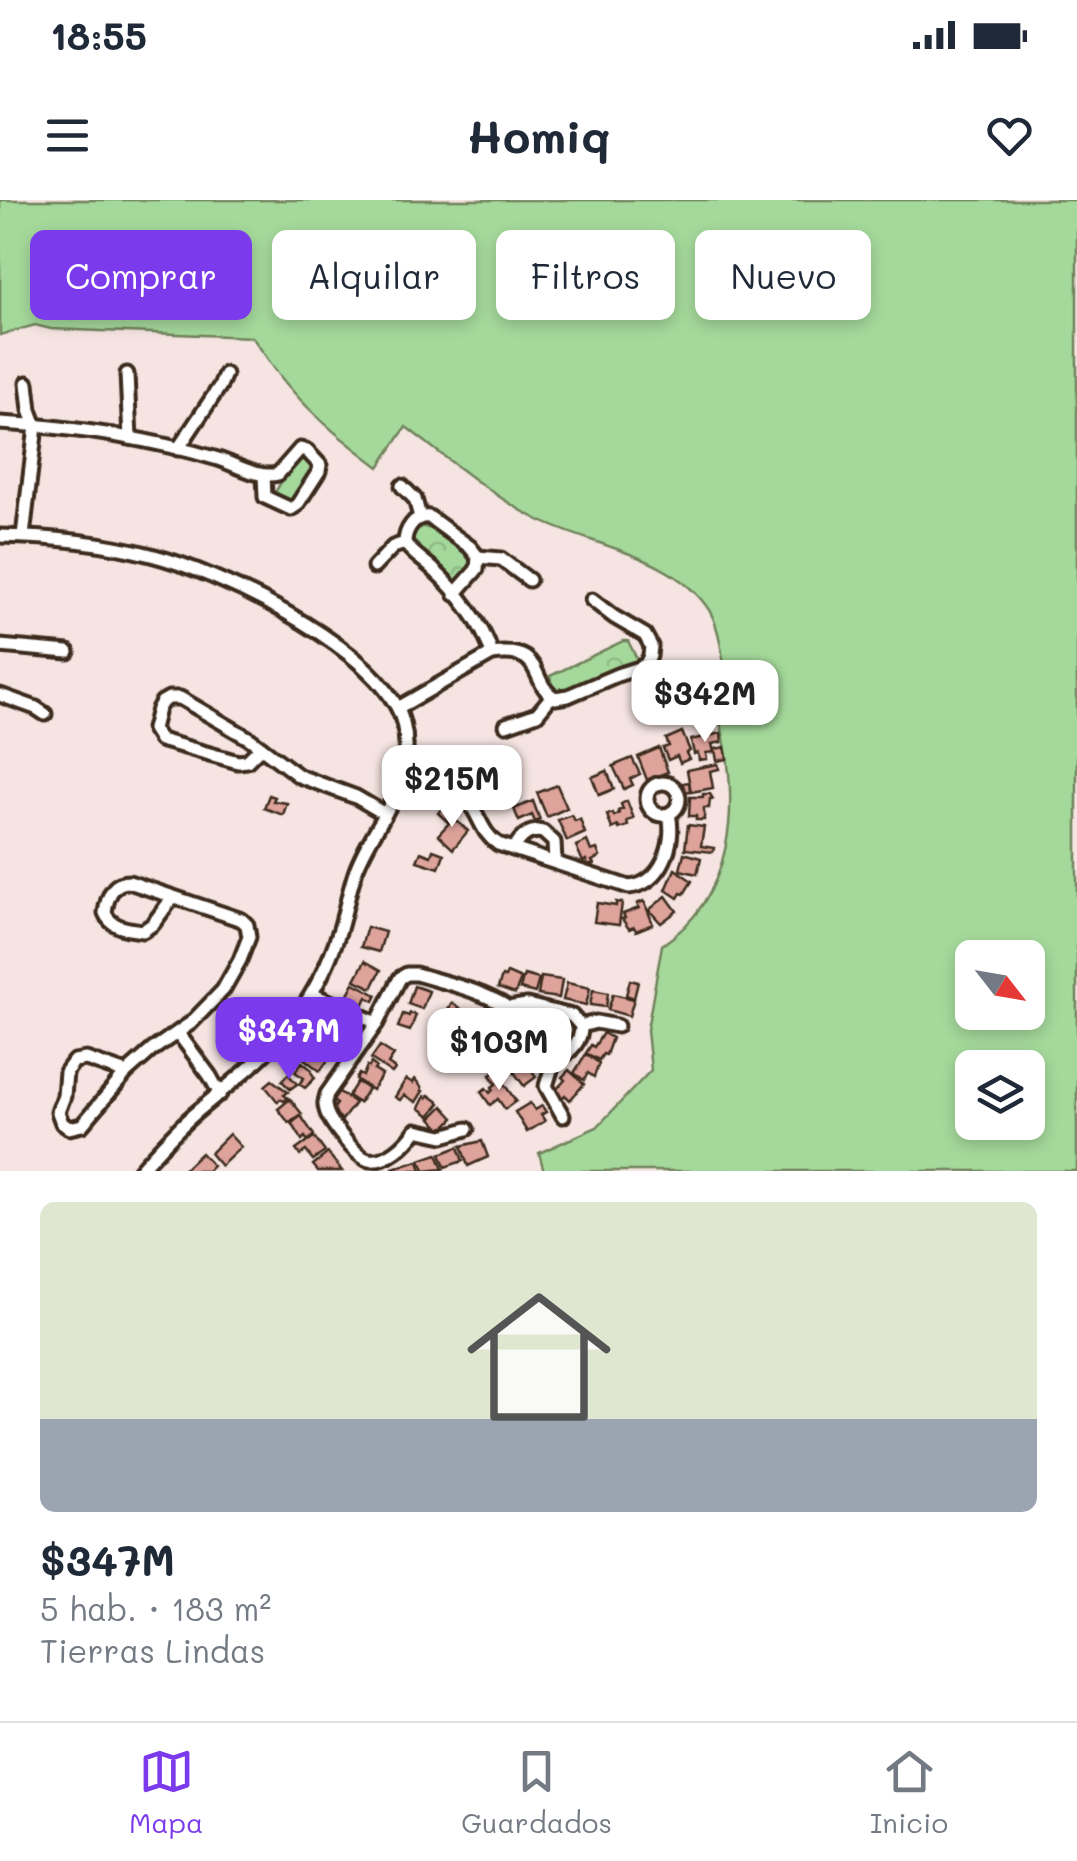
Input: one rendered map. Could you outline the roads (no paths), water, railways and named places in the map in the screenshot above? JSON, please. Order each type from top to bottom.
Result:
[{"type":"street","points":[[126,374],[130,438]]},
{"type":"street","points":[[178,448],[224,374]]},
{"type":"street","points":[[23,536],[36,426],[26,383]]},
{"type":"street","points":[[0,423],[130,438],[221,460],[264,476],[278,474],[300,449],[320,465],[297,506],[291,509],[265,498],[264,476]]},
{"type":"street","points":[[402,486],[414,498],[420,517]]},
{"type":"street","points":[[455,594],[477,569],[478,557],[432,519],[420,517],[412,523],[405,543],[455,594],[484,632],[492,654]]},
{"type":"street","points":[[0,536],[86,542],[133,551],[228,582],[287,613],[335,645],[373,676],[398,708],[406,745],[404,774],[360,859],[339,931],[312,994],[275,1044],[187,1120],[140,1171]]},
{"type":"street","points":[[374,567],[393,547],[405,543]]},
{"type":"street","points":[[478,557],[501,559],[529,580]]},
{"type":"street","points":[[398,708],[492,654],[511,653],[530,662],[545,691],[552,696],[568,696],[646,664],[651,646],[646,635],[592,600]]},
{"type":"street","points":[[0,646],[68,652]]},
{"type":"street","points":[[0,696],[45,714]]},
{"type":"street","points":[[506,725],[537,714],[552,696]]},
{"type":"street","points":[[261,747],[251,758],[238,762],[160,740],[153,729],[158,709],[166,700],[180,698],[261,747],[307,780],[356,797],[385,814]]},
{"type":"street","points":[[404,774],[456,791],[472,806],[489,838],[498,844],[625,886],[642,885],[655,874],[668,849],[672,827],[669,814]]},
{"type":"street","points":[[514,849],[528,834],[543,832],[554,842],[554,861]]},
{"type":"street","points":[[126,1074],[86,1059],[74,1061],[66,1072],[59,1120],[70,1128],[82,1126],[126,1074],[203,1012],[222,990],[249,938],[248,925],[242,920],[129,882],[115,886],[106,913],[114,925],[142,931],[153,924],[173,897]]},
{"type":"street","points":[[467,1129],[443,1136],[416,1130],[398,1149],[377,1160],[366,1159],[330,1119],[326,1098],[377,1024],[398,982],[411,974],[469,990],[508,1008],[555,1057],[568,1053],[580,1036],[581,1026],[574,1017],[525,1004],[508,1008]]},
{"type":"street","points":[[312,994],[377,1024]]},
{"type":"street","points":[[581,1026],[600,1022],[617,1026]]},
{"type":"street","points":[[178,1033],[220,1094]]},
{"type":"street","points":[[555,1057],[546,1086],[564,1116]]}]
